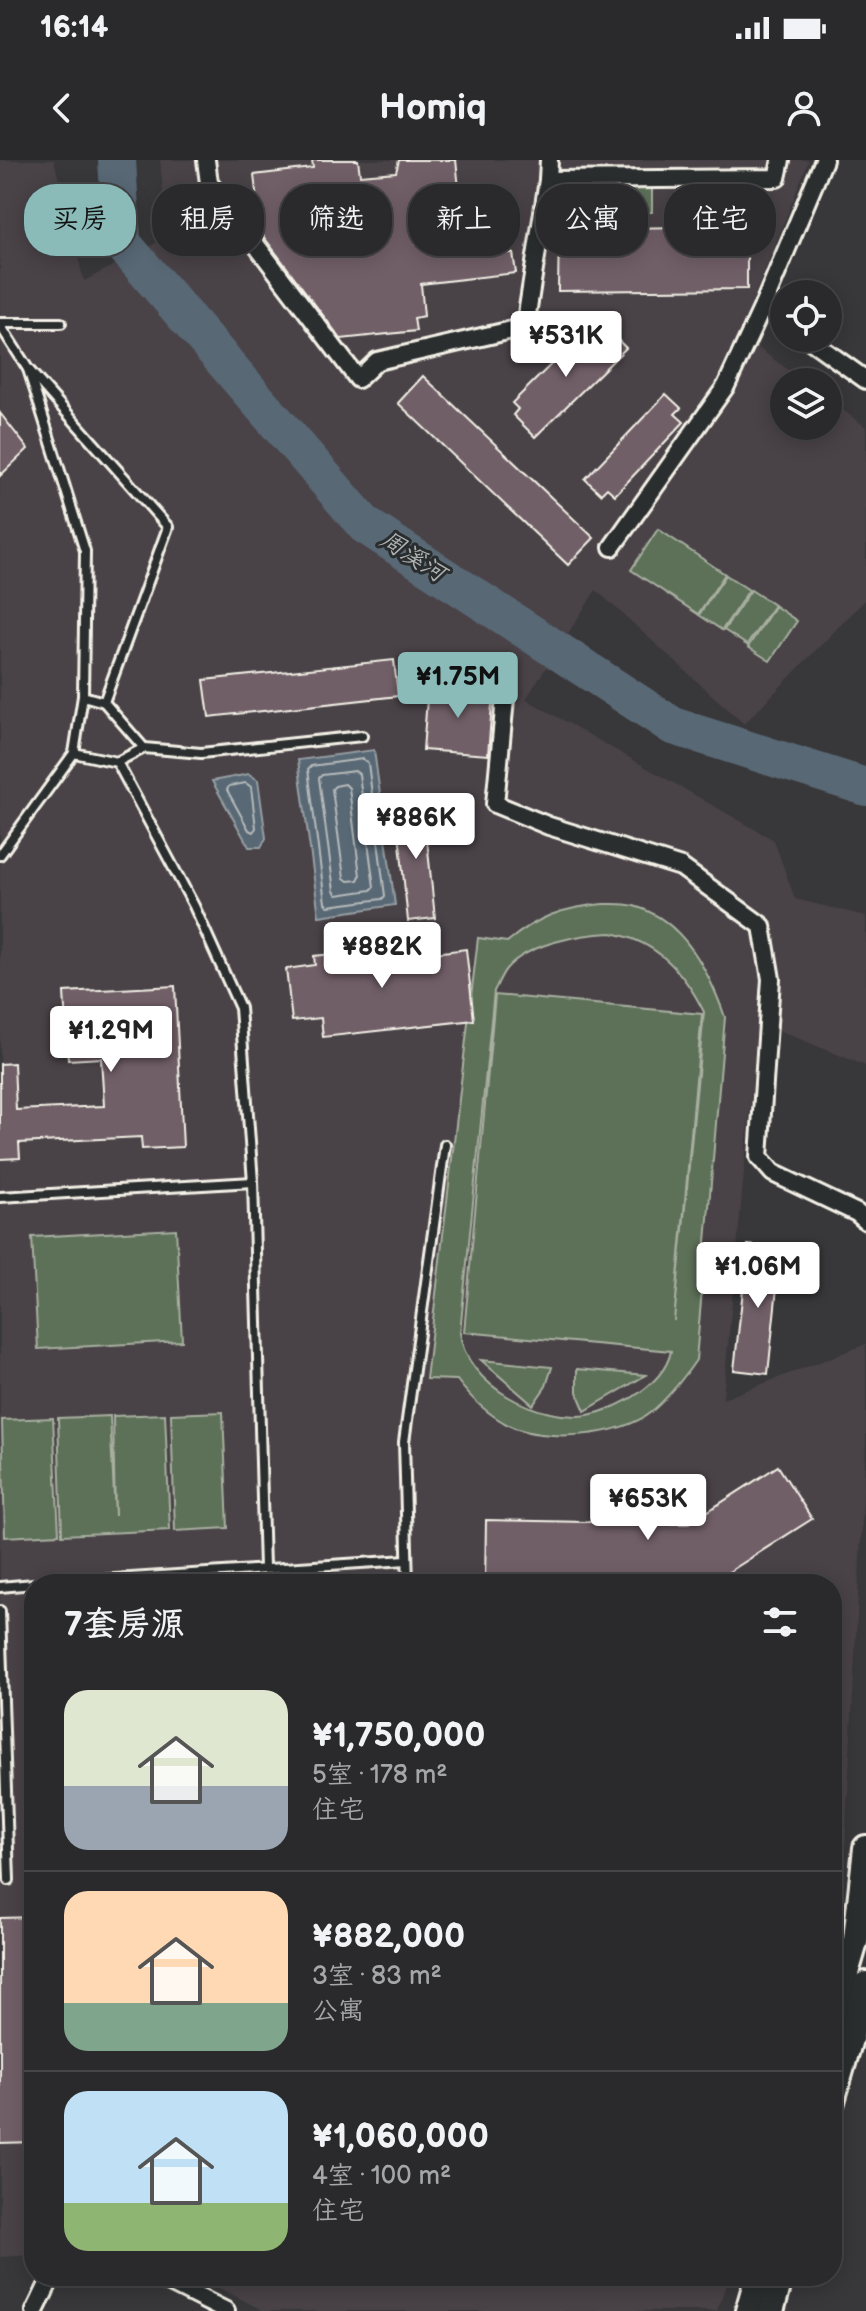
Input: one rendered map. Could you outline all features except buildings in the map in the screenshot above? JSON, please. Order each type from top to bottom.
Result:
[{"type":"street","points":[[206,160],[209,183],[358,379],[377,361],[525,327],[549,160]]},
{"type":"street","points":[[548,180],[777,178],[781,160]]},
{"type":"street","points":[[612,547],[726,386],[824,160]]},
{"type":"street","points":[[763,306],[770,311]]},
{"type":"street","points":[[827,352],[866,380]]},
{"type":"street","points":[[507,678],[495,804],[549,826],[681,867],[762,926],[771,979],[759,1157],[773,1173],[857,1213],[866,1221]]},
{"type":"street","points":[[842,1987],[856,1939],[866,1848]]},
{"type":"street","points":[[842,2067],[866,1984]]},
{"type":"street","points":[[35,2311],[47,2286]]},
{"type":"street","points":[[176,2286],[226,2311]]},
{"type":"street","points":[[748,2311],[755,2286]]},
{"type":"street","points":[[771,2311],[778,2286]]},
{"type":"lane","points":[[0,324],[61,323]]},
{"type":"lane","points":[[0,324],[28,369],[168,527],[104,702]]},
{"type":"lane","points":[[0,855],[74,753],[83,696],[85,551],[28,369]]},
{"type":"lane","points":[[83,696],[104,702],[144,748]]},
{"type":"lane","points":[[74,753],[117,762],[144,748],[201,753],[362,736]]},
{"type":"lane","points":[[117,762],[194,906],[240,1008],[253,1182],[264,1568]]},
{"type":"lane","points":[[408,1574],[404,1442],[445,1145]]},
{"type":"lane","points":[[0,1197],[253,1182]]},
{"type":"lane","points":[[178,1574],[407,1560]]},
{"type":"lane","points":[[0,1587],[24,1585]]},
{"type":"lane","points":[[0,1611],[9,1880]]},
{"type":"shaded area","points":[[0,160],[54,160],[60,184],[24,184],[24,256],[78,256],[84,281],[152,245],[152,256],[264,256],[264,184],[162,184],[160,160],[809,160],[776,242],[776,184],[664,184],[664,256],[770,256],[739,334],[786,368],[770,368],[770,440],[842,440],[842,409],[866,427],[866,599],[744,724],[596,590],[526,699],[774,840],[795,899],[866,916],[866,1066],[758,1022],[723,1399],[866,1344],[866,1444],[842,1876],[842,1574],[24,1574],[24,2256],[0,2257]]},
{"type":"shaded area","points":[[215,2286],[726,2286],[717,2311],[264,2311]]},
{"type":"green space","points":[[648,184],[652,184],[652,212],[648,212]]},
{"type":"green space","points":[[658,529],[725,574],[698,614],[631,570]]},
{"type":"green space","points":[[726,575],[749,590],[722,630],[699,615]]},
{"type":"green space","points":[[751,590],[774,605],[747,645],[724,630]]},
{"type":"green space","points":[[775,606],[797,621],[770,661],[748,647]]},
{"type":"green space","points":[[630,905],[652,913],[667,923],[681,935],[702,966],[725,1017],[696,1360],[664,1400],[638,1420],[602,1432],[541,1434],[523,1431],[501,1421],[474,1400],[457,1380],[426,1379],[478,938],[507,942],[540,920],[588,906]],"holes":[[[598,934],[627,937],[667,960],[688,984],[704,1012],[674,1321],[702,1014],[495,995],[464,1332],[671,1351],[666,1365],[656,1378],[633,1397],[588,1415],[548,1413],[528,1406],[490,1384],[465,1352],[460,1333],[494,991],[506,969],[515,960],[540,947]]]},
{"type":"green space","points":[[176,1229],[182,1341],[38,1349],[32,1237]]},
{"type":"green space","points":[[481,1360],[552,1367],[546,1386],[533,1405]]},
{"type":"green space","points":[[577,1369],[646,1375],[585,1411],[577,1392]]},
{"type":"green space","points":[[223,1412],[228,1528],[175,1531],[171,1414]]},
{"type":"green space","points":[[165,1414],[170,1530],[62,1535],[58,1418],[110,1416],[115,1516],[113,1416]]},
{"type":"green space","points":[[53,1418],[59,1534],[5,1537],[2,1420]]},
{"type":"water","points":[[374,750],[395,905],[319,916],[298,760]]},
{"type":"water","points":[[249,774],[258,780],[266,838],[261,847],[249,847],[212,781]]},
{"type":"waterway","name":"周溪河","points":[[117,160],[122,243],[365,525],[673,726],[866,787]]}]
